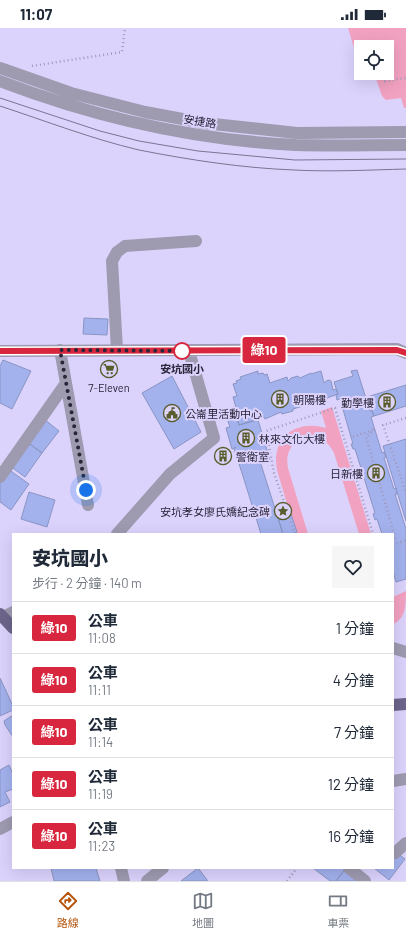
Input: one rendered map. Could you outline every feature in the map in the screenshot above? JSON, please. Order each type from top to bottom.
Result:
[{"type":"main road","points":[[5,614],[12,626]]},
{"type":"main road","points":[[394,705],[406,704]]},
{"type":"street","name":"安捷路","points":[[0,68],[71,93],[145,112],[204,123],[297,133],[406,132]]},
{"type":"street","name":"安捷路","points":[[0,81],[64,104],[142,124],[203,135],[296,145],[406,144]]},
{"type":"street","points":[[117,350],[112,261],[117,252],[125,246],[196,242]]},
{"type":"street","points":[[0,350],[397,350],[406,352]]},
{"type":"street","points":[[60,350],[88,505]]},
{"type":"street","points":[[118,533],[170,474],[214,438],[189,351]]},
{"type":"street","points":[[0,477],[66,383]]},
{"type":"street","points":[[394,648],[406,652]]},
{"type":"street","points":[[394,781],[406,779]]},
{"type":"street","points":[[0,829],[12,823]]},
{"type":"street","points":[[394,853],[395,854],[406,843]]},
{"type":"street","points":[[121,869],[124,881]]},
{"type":"street","points":[[147,881],[163,869]]},
{"type":"street","points":[[350,869],[365,881]]},
{"type":"path","points":[[26,66],[122,52],[125,28]]},
{"type":"path","points":[[394,80],[406,78]]},
{"type":"path","points":[[295,533],[274,473],[266,431],[335,408],[373,533]]},
{"type":"path","points":[[406,418],[383,425],[406,494]]},
{"type":"path","points":[[353,437],[375,429],[366,437],[394,533]]},
{"type":"path","points":[[394,545],[406,540]]},
{"type":"path","points":[[287,881],[296,869]]},
{"type":"shaded area","points":[[348,28],[406,28],[406,108],[404,108],[401,98],[386,100],[382,96],[376,80],[394,80],[394,40],[354,40],[354,48]]},
{"type":"shaded area","points":[[332,407],[371,533],[359,533],[334,453],[328,444],[320,439],[312,437],[304,438],[296,442],[291,448],[288,457],[288,468],[308,533],[296,533],[277,470],[276,459],[278,449],[282,440],[295,429],[304,426],[326,428],[321,411]]},
{"type":"shaded area","points":[[406,591],[403,615],[401,619],[394,624],[394,597]]},
{"type":"building","points":[[84,318],[108,319],[107,335],[83,334]]},
{"type":"building","points":[[3,360],[31,371],[12,409],[0,403],[0,366]]},
{"type":"building","name":"日新樓","points":[[357,370],[370,411],[372,411],[374,416],[371,417],[382,453],[384,452],[386,457],[384,458],[394,489],[396,488],[397,494],[395,494],[406,529],[406,579],[396,582],[394,575],[394,533],[382,533],[377,519],[375,520],[373,514],[375,513],[355,449],[353,449],[351,444],[353,444],[340,399],[337,400],[336,395],[338,394],[334,382],[353,376],[351,371]]},
{"type":"building","name":"朝陽樓","points":[[258,371],[258,374],[267,374],[270,383],[287,377],[288,381],[291,378],[298,376],[300,378],[311,373],[321,371],[324,383],[329,380],[331,381],[333,390],[336,389],[338,394],[323,401],[322,400],[293,409],[293,411],[282,414],[281,412],[265,419],[264,417],[239,425],[237,419],[239,418],[233,397],[237,396],[233,384],[237,383],[236,381],[241,379],[240,377]]},
{"type":"building","name":"公崙里活動中心","points":[[172,376],[201,432],[174,449],[142,393]]},
{"type":"building","name":"勤學樓","points":[[406,385],[406,406],[374,416],[367,397]]},
{"type":"building","name":"林來文化大樓","points":[[234,407],[239,425],[258,420],[270,460],[261,462],[259,458],[241,463],[240,460],[238,461],[234,449],[236,447],[232,449],[226,428],[230,427],[224,410]]},
{"type":"building","points":[[44,419],[59,431],[42,453],[27,442]]},
{"type":"building","points":[[406,439],[406,521],[383,446]]},
{"type":"building","points":[[27,442],[42,453],[25,477],[10,466]]},
{"type":"building","name":"警衛室","points":[[226,451],[228,459],[220,462],[218,454]]},
{"type":"building","points":[[259,458],[283,533],[261,533],[239,464]]},
{"type":"building","points":[[8,469],[29,484],[11,510],[0,502],[0,480]]},
{"type":"building","points":[[29,492],[55,500],[47,527],[21,519]]},
{"type":"building","points":[[291,514],[297,532],[283,533],[278,518]]},
{"type":"building","points":[[0,678],[12,704],[12,710],[0,716]]},
{"type":"building","points":[[12,716],[12,736],[5,725],[4,721]]},
{"type":"building","points":[[9,765],[12,772],[12,789],[5,792],[10,802],[0,807],[0,770]]},
{"type":"building","points":[[394,851],[405,859],[389,880],[375,869],[394,869]]},
{"type":"building","points":[[51,869],[96,869],[100,881],[54,881]]},
{"type":"building","points":[[199,869],[208,881],[181,881]]},
{"type":"building","points":[[314,869],[345,869],[336,881],[330,881]]},
{"type":"building","points":[[345,869],[348,869],[371,881],[336,881]]},
{"type":"tram line","points":[[0,98],[100,131],[139,141],[198,151],[295,160],[406,159]]},
{"type":"tram line","points":[[0,106],[121,146],[197,160],[294,170],[336,171],[406,169]]},
{"type":"bus line","name":"綠10","points":[[0,351],[397,350],[406,353]]},
{"type":"place","name":"安坑國小","points":[[182,351]]},
{"type":"place","name":"7-Eleven","points":[[109,369]]},
{"type":"place","name":"朝陽樓","points":[[280,399]]},
{"type":"place","name":"勤學樓","points":[[387,402]]},
{"type":"place","name":"公崙里活動中心","points":[[172,413]]},
{"type":"place","name":"林來文化大樓","points":[[246,438]]},
{"type":"place","name":"警衛室","points":[[223,456]]},
{"type":"place","name":"日新樓","points":[[376,473]]},
{"type":"place","name":"安坑孝女廖氏嬌紀念碑","points":[[283,511]]},
{"type":"route","points":[[86,490],[60,350],[189,351],[182,351]]}]
